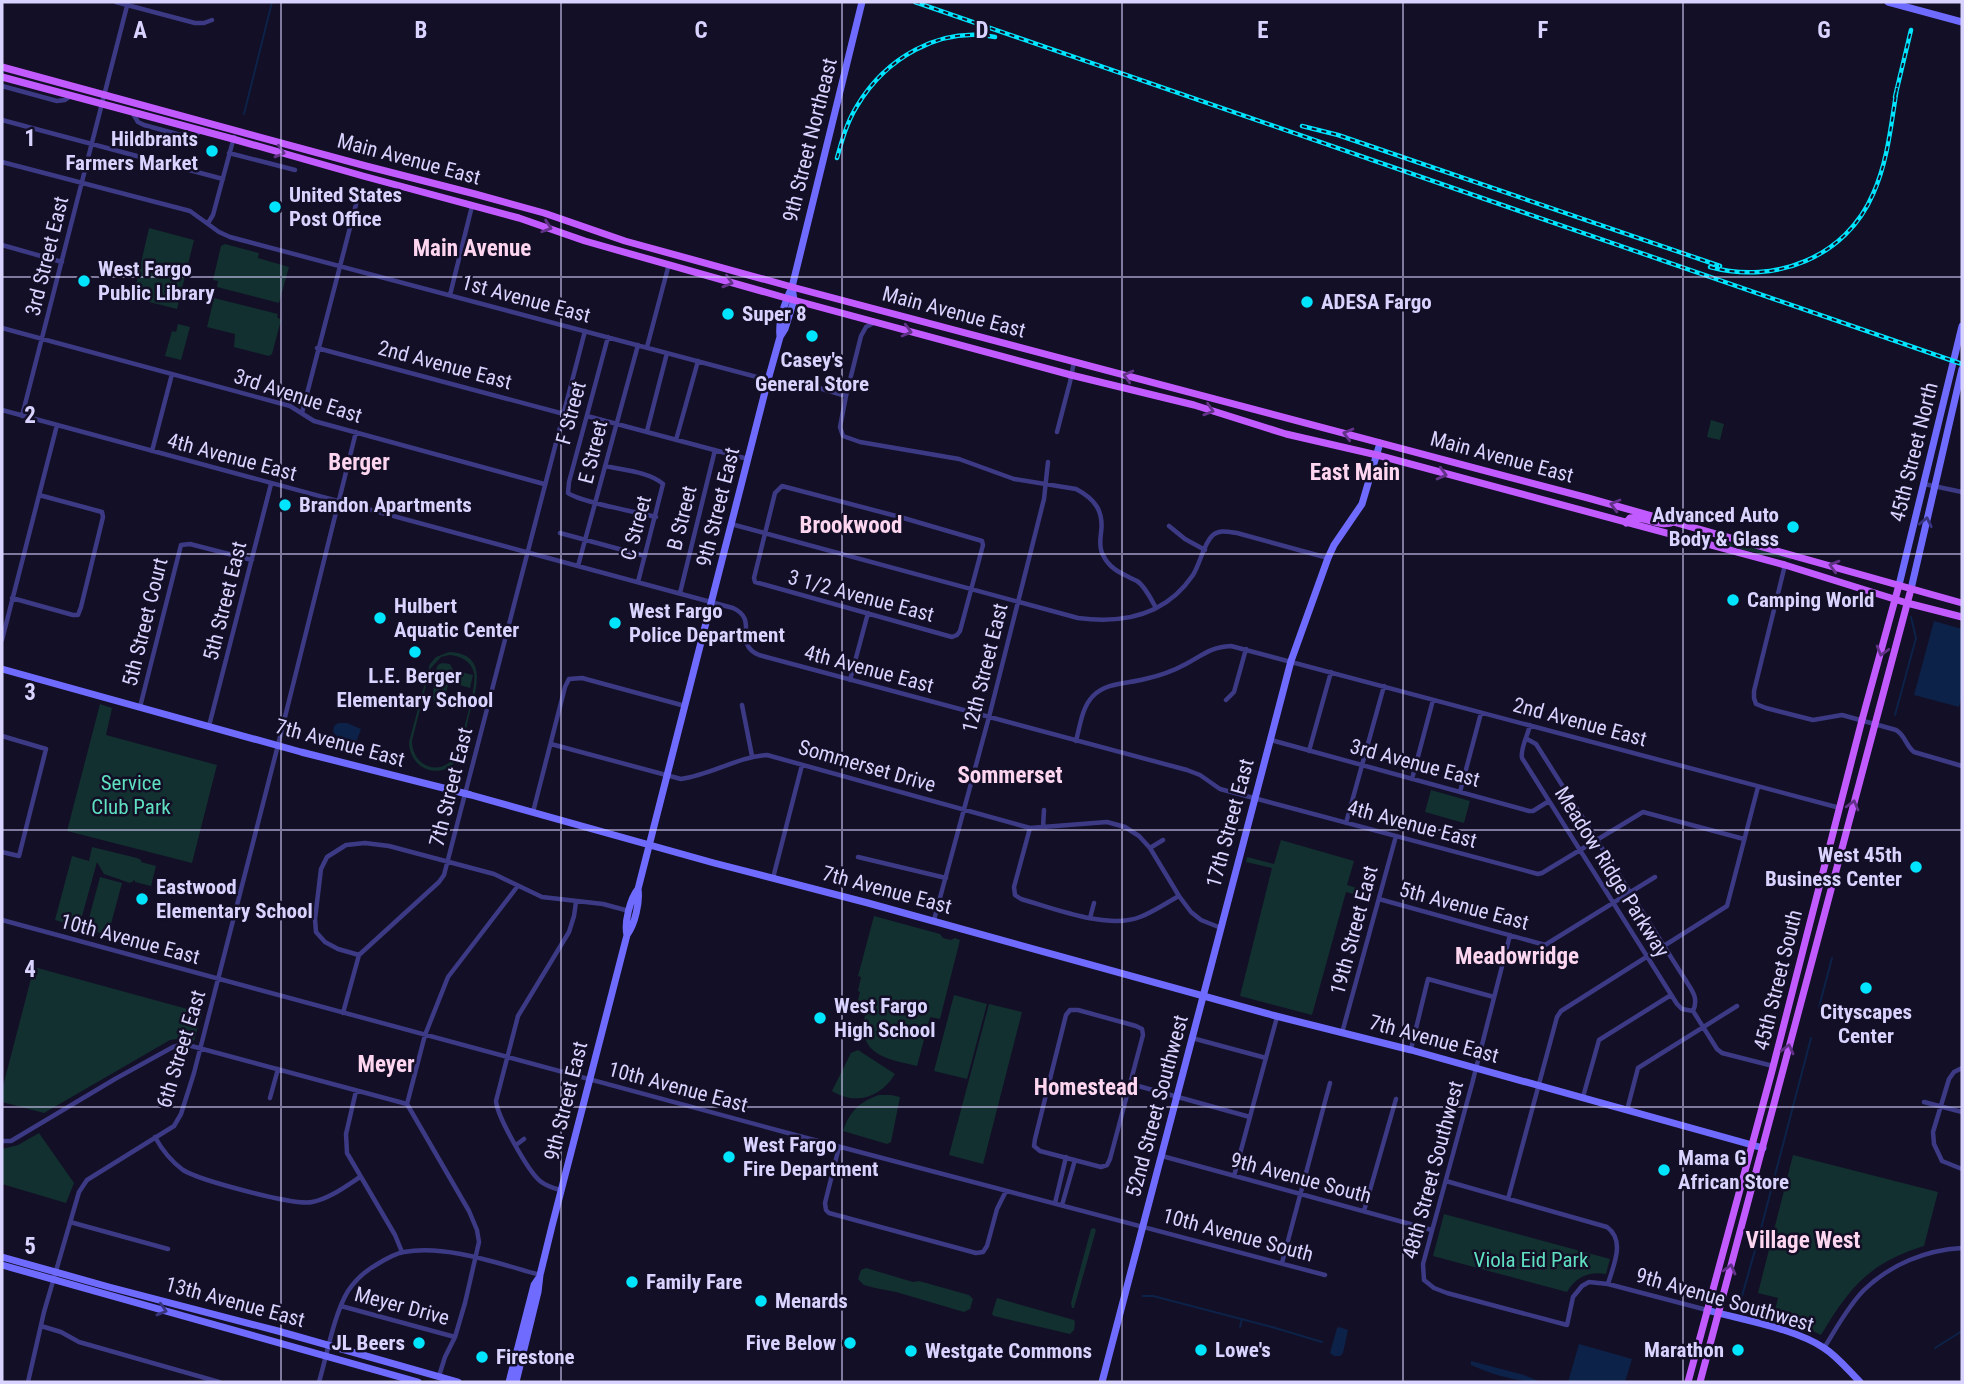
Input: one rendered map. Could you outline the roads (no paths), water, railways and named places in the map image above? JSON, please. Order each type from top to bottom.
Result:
[{"type":"main road","name":"Main Avenue East","points":[[2,67],[104,99],[531,210],[625,241],[792,287],[1674,522],[1899,585]]},
{"type":"main road","name":"Main Avenue East","points":[[2,77],[73,95],[104,99],[131,111],[202,130],[234,134],[363,176],[529,221],[585,241],[790,300],[1194,405],[1286,434],[1377,455],[1785,565],[1896,599]]},
{"type":"main road","points":[[472,205],[482,202],[517,210],[531,210]]},
{"type":"main road","points":[[669,264],[676,260],[710,268],[724,268]]},
{"type":"main road","points":[[1626,523],[1630,518],[1636,517],[1666,525],[1674,522]]},
{"type":"main road","points":[[1677,536],[1688,535],[1719,543],[1728,537]]},
{"type":"main road","points":[[1899,585],[1962,603]]},
{"type":"main road","name":"45th Street South","points":[[1690,1382],[1899,585]]},
{"type":"main road","name":"45th Street North","points":[[1907,603],[1911,589]]},
{"type":"main road","points":[[1896,599],[1962,617]]},
{"type":"main road","name":"45th Street South","points":[[1700,1382],[1907,603]]},
{"type":"street","points":[[116,2],[128,3],[195,23],[212,20]]},
{"type":"street","name":"9th Street Northeast","points":[[792,287],[862,2]]},
{"type":"street","points":[[1888,2],[1962,22]]},
{"type":"street","name":"3rd Street East","points":[[22,416],[128,3]]},
{"type":"street","points":[[2,86],[57,101],[73,95]]},
{"type":"street","points":[[2,120],[223,180]]},
{"type":"street","points":[[208,223],[213,215],[234,134]]},
{"type":"street","points":[[229,153],[295,170]]},
{"type":"street","name":"1st Avenue East","points":[[2,162],[190,211],[230,237],[768,380],[819,388],[846,396]]},
{"type":"street","points":[[302,413],[360,189]]},
{"type":"street","points":[[450,295],[472,205]]},
{"type":"street","points":[[2,245],[62,262]]},
{"type":"street","points":[[647,347],[669,264]]},
{"type":"street","name":"9th Street East","points":[[627,935],[625,929],[638,889],[713,602],[768,380],[780,337],[785,329],[792,287]]},
{"type":"street","points":[[875,322],[868,324],[864,330],[839,427],[841,432],[847,438],[860,442],[959,459],[1003,475],[1076,489],[1096,503],[1102,517],[1100,541],[1103,555],[1115,570],[1139,582],[1156,608]]},
{"type":"street","name":"45th Street North","points":[[1899,585],[1962,326]]},
{"type":"street","name":"3rd Avenue East","points":[[2,328],[290,406],[314,421],[544,484]]},
{"type":"street","name":"7th Street East","points":[[359,955],[444,875],[585,331]]},
{"type":"street","name":"F Street","points":[[596,502],[568,493],[608,337]]},
{"type":"street","name":"E Street","points":[[579,566],[638,345]]},
{"type":"street","name":"2nd Avenue East","points":[[317,348],[564,414]]},
{"type":"street","points":[[647,431],[667,353]]},
{"type":"street","points":[[676,440],[698,361]]},
{"type":"street","points":[[1057,432],[1073,362]]},
{"type":"street","name":"45th Street North","points":[[1911,589],[1962,369]]},
{"type":"street","points":[[152,451],[172,374]]},
{"type":"street","name":"4th Avenue East","points":[[2,410],[733,608],[744,616],[747,623],[746,644],[752,652],[1187,770],[1200,775],[1220,789],[1538,874],[1643,812],[1744,839]]},
{"type":"street","points":[[587,416],[748,459]]},
{"type":"street","points":[[2,640],[57,425]]},
{"type":"street","name":"6th Street East","points":[[28,1382],[79,1192],[87,1180],[174,1125],[181,1114],[218,979],[356,432]]},
{"type":"street","name":"17th Street East","points":[[1204,995],[1291,661],[1328,558],[1363,504],[1380,443]]},
{"type":"street","name":"B Street","points":[[680,593],[715,450]]},
{"type":"street","name":"12th Street East","points":[[934,920],[989,718],[1044,499],[1048,462]]},
{"type":"street","name":"C Street","points":[[605,466],[650,477],[663,483],[638,582]]},
{"type":"street","name":"5th Street East","points":[[209,726],[271,484]]},
{"type":"street","points":[[1924,484],[1962,492]]},
{"type":"street","points":[[765,533],[775,493],[782,486],[794,488],[982,541],[971,590]]},
{"type":"street","points":[[12,598],[73,615],[78,615],[81,607],[102,512],[39,495]]},
{"type":"street","points":[[596,502],[656,517]]},
{"type":"street","points":[[732,524],[971,590],[1097,621],[1132,618],[1165,603],[1193,575],[1213,534],[1223,531],[1328,558]]},
{"type":"street","points":[[1169,526],[1205,550]]},
{"type":"street","points":[[560,533],[645,556]]},
{"type":"street","name":"3 1/2 Avenue East","points":[[765,533],[754,578],[755,582],[767,586],[947,635],[957,635],[960,632],[971,590]]},
{"type":"street","name":"5th Street Court","points":[[140,708],[181,545],[190,544],[252,560]]},
{"type":"street","points":[[1785,565],[1754,691],[1756,704],[1813,720],[1842,715],[1896,730],[1903,734],[1908,747],[1914,752],[1962,766]]},
{"type":"street","points":[[850,680],[868,613]]},
{"type":"street","points":[[1076,741],[1087,704],[1102,689],[1166,673],[1211,648],[1230,646],[1291,661]]},
{"type":"street","points":[[1226,700],[1234,692],[1246,649]]},
{"type":"street","name":"2nd Avenue East","points":[[1291,661],[1840,808]]},
{"type":"street","name":"7th Avenue East","points":[[2,669],[934,920],[1763,1148]]},
{"type":"street","points":[[1309,751],[1331,672]]},
{"type":"street","points":[[533,813],[569,679],[582,678],[685,706]]},
{"type":"street","points":[[1346,823],[1384,686]]},
{"type":"street","points":[[1412,779],[1433,700]]},
{"type":"street","points":[[742,705],[752,756]]},
{"type":"street","points":[[1460,792],[1481,713]]},
{"type":"street","name":"Meadow Ridge Parkway","points":[[1530,725],[1521,753],[1522,758],[1671,995],[1682,1009],[1693,1011],[1722,1053],[1773,1066]]},
{"type":"street","points":[[2,736],[46,749],[19,856],[2,852]]},
{"type":"street","name":"Meadow Ridge Parkway","points":[[1527,739],[1536,744],[1695,995],[1693,1011]]},
{"type":"street","name":"3rd Avenue East","points":[[1270,740],[1529,811],[1549,801]]},
{"type":"street","name":"Sommerset Drive","points":[[551,744],[681,779],[696,777],[752,756],[767,755],[1030,828],[1107,822],[1125,827],[1139,836],[1150,848],[1191,912],[1201,920],[1221,928]]},
{"type":"street","points":[[772,878],[802,765]]},
{"type":"street","points":[[1508,1199],[1557,1017],[1562,1011],[1727,906],[1758,786]]},
{"type":"street","points":[[1043,827],[1044,810]]},
{"type":"street","points":[[1030,828],[1014,887],[1015,895],[1021,900],[1108,922],[1140,917],[1179,896]]},
{"type":"street","name":"19th Street East","points":[[1342,1033],[1396,836]]},
{"type":"street","points":[[1150,848],[1163,841]]},
{"type":"street","points":[[343,1013],[359,955],[325,942],[316,932],[315,919],[321,869],[327,858],[346,845],[389,846],[494,874],[542,897],[603,904],[630,911]]},
{"type":"street","points":[[858,857],[946,878]]},
{"type":"street","name":"5th Avenue East","points":[[1379,900],[1545,944],[1655,877]]},
{"type":"street","points":[[407,1104],[425,1035],[448,977],[517,887]]},
{"type":"street","name":"9th Street East","points":[[516,1382],[589,1079],[639,897],[638,889]]},
{"type":"street","points":[[561,1190],[545,1185],[534,1175],[497,1108],[497,1093],[518,1016],[569,932],[576,902]]},
{"type":"street","points":[[1090,918],[1094,903]]},
{"type":"street","name":"10th Avenue East","points":[[2,921],[839,1147],[1144,1226]]},
{"type":"street","name":"48th Street Southwest","points":[[1510,935],[1423,1264],[1424,1280],[1434,1288],[1567,1325],[1577,1290],[1589,1282],[1608,1284]]},
{"type":"street","points":[[1411,1050],[1428,979],[1494,997]]},
{"type":"street","name":"52nd Street Southwest","points":[[1144,1226],[1204,995]]},
{"type":"street","points":[[1583,1097],[1599,1040],[1671,995]]},
{"type":"street","points":[[1627,1110],[1638,1068],[1737,1006]]},
{"type":"street","points":[[1070,1010],[1142,1029],[1143,1035],[1131,1084],[1107,1165],[1101,1167],[1074,1160],[1040,1151],[1034,1146],[1066,1015],[1070,1010]]},
{"type":"street","points":[[1234,1176],[1277,1016]]},
{"type":"street","points":[[1192,1038],[1266,1058]]},
{"type":"street","points":[[2,1141],[11,1141],[173,1047],[184,1044],[407,1104],[472,1215],[477,1230],[475,1259],[455,1337],[444,1357],[439,1377]]},
{"type":"street","points":[[1962,1068],[1954,1072],[1949,1079],[1933,1132],[1937,1154],[1942,1161],[1962,1168]]},
{"type":"street","points":[[270,1098],[278,1069]]},
{"type":"street","points":[[1282,1263],[1330,1083]]},
{"type":"street","points":[[1131,1084],[1250,1117]]},
{"type":"street","points":[[356,1090],[345,1146],[402,1252]]},
{"type":"street","points":[[1364,1211],[1396,1099]]},
{"type":"street","points":[[1924,1102],[1962,1112]]},
{"type":"street","points":[[155,1137],[169,1158],[185,1171],[287,1201],[304,1203],[321,1200],[360,1177]]},
{"type":"street","points":[[516,1145],[524,1139]]},
{"type":"street","points":[[839,1147],[825,1203],[826,1210],[834,1215],[976,1253],[981,1253],[987,1246],[997,1209],[1006,1191]]},
{"type":"street","name":"9th Avenue South","points":[[1162,1156],[1432,1230]]},
{"type":"street","points":[[1055,1203],[1066,1157]]},
{"type":"street","points":[[1062,1205],[1074,1160]]},
{"type":"street","points":[[1446,1181],[1597,1223],[1611,1230],[1617,1239],[1617,1253],[1608,1284]]},
{"type":"street","points":[[70,1222],[168,1249]]},
{"type":"street","points":[[1102,1382],[1144,1226]]},
{"type":"street","name":"10th Avenue South","points":[[1144,1226],[1325,1275]]},
{"type":"street","points":[[1824,1348],[1857,1299],[1879,1279],[1919,1255],[1962,1248]]},
{"type":"street","points":[[319,1382],[341,1306],[349,1289],[364,1273],[381,1262],[402,1252],[431,1250],[540,1275]]},
{"type":"street","name":"13th Avenue East","points":[[2,1258],[55,1276],[418,1382]]},
{"type":"street","name":"13th Avenue East","points":[[2,1265],[278,1331],[458,1382]]},
{"type":"street","name":"9th Street East","points":[[509,1382],[534,1285],[540,1275]]},
{"type":"street","name":"9th Avenue Southwest","points":[[1608,1284],[1802,1336],[1837,1358],[1860,1382]]},
{"type":"street","name":"Meyer Drive","points":[[341,1306],[455,1337]]},
{"type":"street","points":[[41,1326],[61,1332],[79,1342],[219,1382]]},
{"type":"water","points":[[1934,621],[1962,629],[1962,696],[1959,707],[1914,695]]},
{"type":"water","points":[[338,723],[347,723],[361,729],[355,745],[341,741],[333,732]]},
{"type":"water","points":[[1339,1327],[1348,1330],[1343,1353],[1334,1356],[1330,1353]]},
{"type":"water","points":[[1579,1344],[1632,1359],[1625,1382],[1568,1382]]},
{"type":"water","points":[[1471,1361],[1541,1382],[1497,1375],[1471,1365]]},
{"type":"waterway","points":[[244,114],[272,2]]},
{"type":"waterway","points":[[1895,715],[1916,638],[1911,617]]},
{"type":"waterway","points":[[1819,1007],[1832,958]]},
{"type":"waterway","points":[[1740,1303],[1811,1038]]},
{"type":"waterway","points":[[1143,1296],[1153,1296],[1322,1342]]},
{"type":"waterway","points":[[1240,1327],[1242,1319]]},
{"type":"waterway","points":[[1935,1348],[1962,1331]]},
{"type":"railway","points":[[915,2],[1962,364]]},
{"type":"railway","points":[[1895,97],[1911,30]]},
{"type":"railway","points":[[837,158],[857,106],[882,74],[898,61],[934,42],[954,37],[995,37]]},
{"type":"railway","points":[[1710,267],[1735,272],[1783,268],[1806,261],[1827,250],[1845,235],[1861,216],[1878,181],[1897,88]]},
{"type":"railway","points":[[1302,126],[1338,135],[1720,266]]},
{"type":"place","name":"Hildbrants Farmers Market","points":[[212,151]]},
{"type":"place","name":"United States Post Office","points":[[275,207]]},
{"type":"place","name":"West Fargo Public Library","points":[[84,281]]},
{"type":"place","name":"ADESA Fargo","points":[[1307,302]]},
{"type":"place","name":"Super 8","points":[[728,314]]},
{"type":"place","name":"Casey's General Store","points":[[812,336]]},
{"type":"place","name":"Brandon Apartments","points":[[285,505]]},
{"type":"place","name":"Advanced Auto Body & Glass","points":[[1793,527]]},
{"type":"place","name":"Camping World","points":[[1733,600]]},
{"type":"place","name":"Hulbert Aquatic Center","points":[[380,618]]},
{"type":"place","name":"West Fargo Police Department","points":[[615,623]]},
{"type":"place","name":"L.E. Berger Elementary School","points":[[415,652]]},
{"type":"place","name":"West 45th Business Center","points":[[1916,867]]},
{"type":"place","name":"Eastwood Elementary School","points":[[142,899]]},
{"type":"place","name":"Cityscapes Center","points":[[1866,988]]},
{"type":"place","name":"West Fargo High School","points":[[820,1018]]},
{"type":"place","name":"West Fargo Fire Department","points":[[729,1157]]},
{"type":"place","name":"Mama G African Store","points":[[1664,1170]]},
{"type":"place","name":"Family Fare","points":[[632,1282]]},
{"type":"place","name":"Menards","points":[[761,1301]]},
{"type":"place","name":"JL Beers","points":[[419,1343]]},
{"type":"place","name":"Five Below","points":[[850,1343]]},
{"type":"place","name":"Lowe's","points":[[1201,1350]]},
{"type":"place","name":"Marathon","points":[[1738,1350]]},
{"type":"place","name":"Westgate Commons","points":[[911,1351]]},
{"type":"place","name":"Firestone","points":[[482,1357]]},
{"type":"district","name":"Main Avenue","points":[[472,248]]},
{"type":"district","name":"Berger","points":[[359,462]]},
{"type":"district","name":"East Main","points":[[1355,472]]},
{"type":"district","name":"Brookwood","points":[[851,525]]},
{"type":"district","name":"Sommerset","points":[[1010,775]]},
{"type":"district","name":"Meadowridge","points":[[1517,956]]},
{"type":"district","name":"Meyer","points":[[386,1064]]},
{"type":"district","name":"Homestead","points":[[1086,1087]]},
{"type":"district","name":"Village West","points":[[1803,1240]]},
{"type":"park label","name":"Service Club Park","points":[[131,795]]},
{"type":"park label","name":"Viola Eid Park","points":[[1531,1260]]}]
